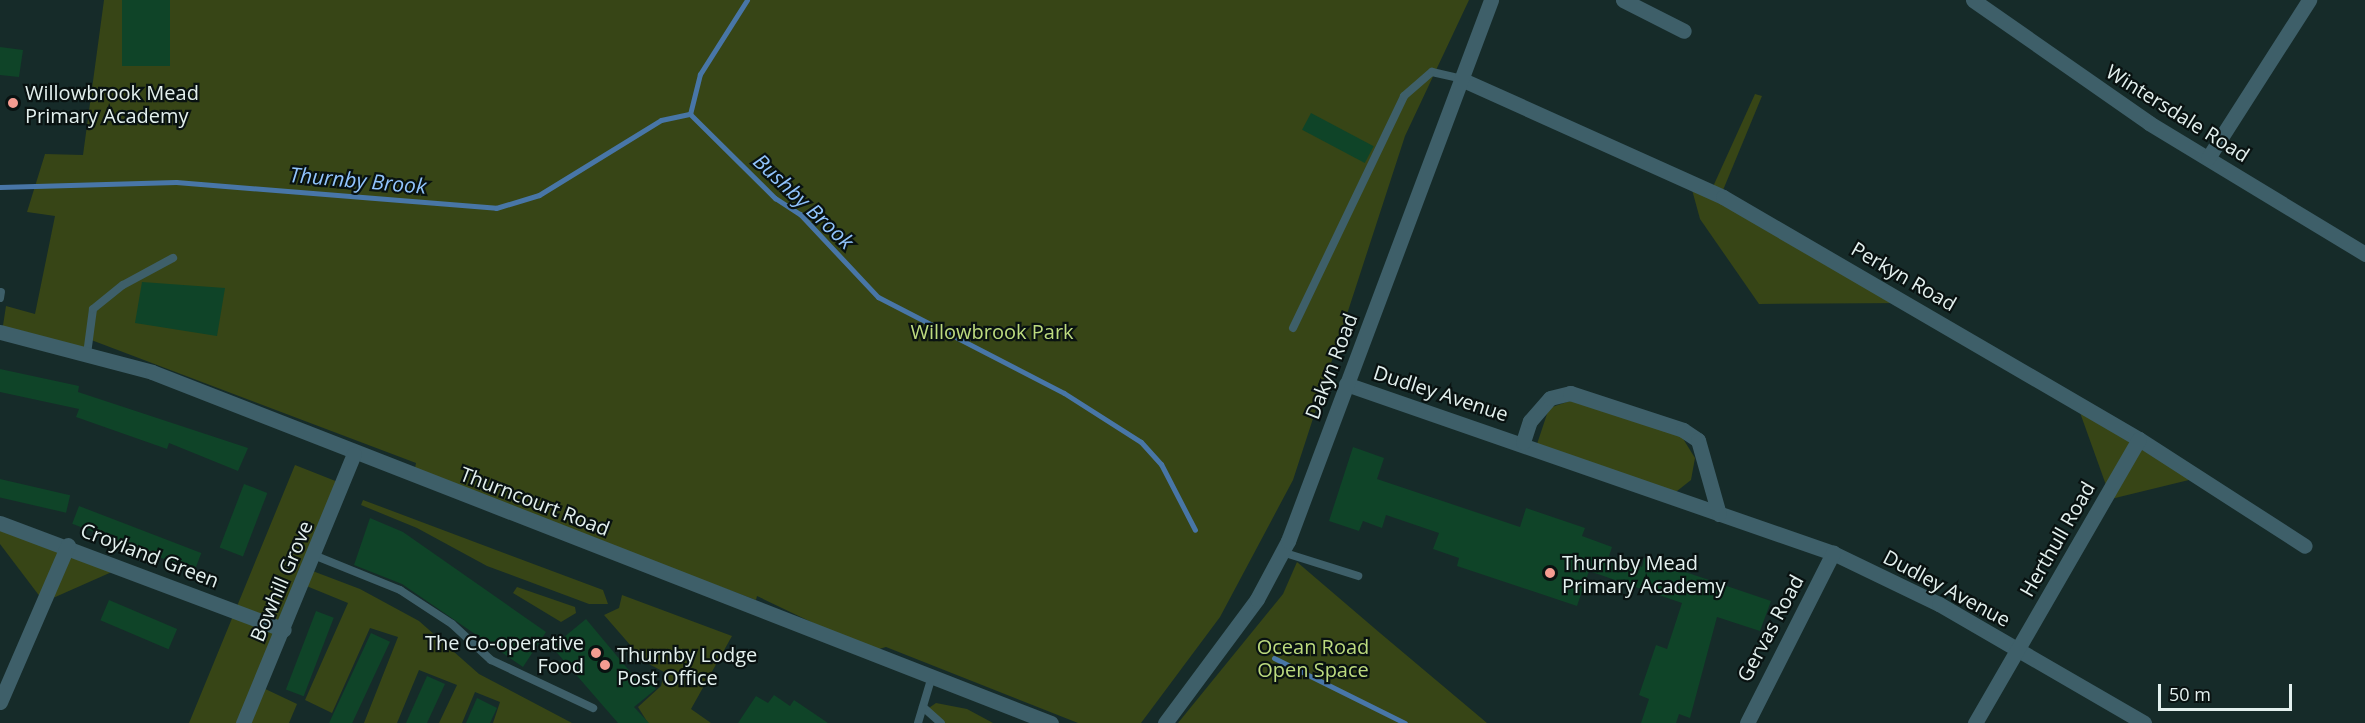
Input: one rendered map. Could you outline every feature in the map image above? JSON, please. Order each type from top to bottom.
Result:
[{"type":"street","name":"Dakyn Road","points":[[1165,723],[1249,611],[1282,552],[1463,80],[1491,0]]},
{"type":"street","points":[[1623,0],[1684,30]]},
{"type":"street","name":"Wintersdale Road","points":[[1973,0],[2208,158],[2365,254]]},
{"type":"street","points":[[2208,158],[2309,0]]},
{"type":"street","name":"Perkyn Road","points":[[1463,80],[1724,197],[2139,439],[2305,546]]},
{"type":"street","name":"Thurncourt Road","points":[[0,332],[152,372],[354,454],[933,674],[1020,716],[1052,723]]},
{"type":"street","name":"Dudley Avenue","points":[[1346,384],[1522,442],[1833,553],[2018,649],[2144,723]]},
{"type":"street","name":"Dudley Avenue","points":[[1522,442],[1530,421],[1550,398],[1570,393],[1683,430],[1698,440],[1719,514]]},
{"type":"street","name":"Herthull Road","points":[[1975,723],[2139,439]]},
{"type":"street","name":"Bowhill Grove","points":[[243,723],[316,556],[354,454]]},
{"type":"street","name":"Croyland Green","points":[[0,523],[68,545],[284,630]]},
{"type":"street","points":[[1,697],[68,545]]},
{"type":"street","name":"Gervas Road","points":[[1746,723],[1833,553]]},
{"type":"lane","points":[[1293,328],[1404,96],[1432,72],[1463,80]]},
{"type":"lane","points":[[87,354],[93,309],[123,285],[174,258]]},
{"type":"lane","points":[[1282,552],[1358,576]]},
{"type":"lane","points":[[316,556],[400,590],[452,624],[491,660],[594,708]]},
{"type":"lane","points":[[918,723],[933,674]]},
{"type":"lane","points":[[923,707],[941,723]]},
{"type":"green space","name":"Willowbrook Park","points":[[104,0],[1469,0],[1405,136],[1293,480],[1220,617],[1141,723],[1078,723],[886,647],[872,651],[757,596],[756,600],[414,473],[416,463],[86,338],[87,354],[2,332],[6,306],[35,314],[55,216],[27,212],[45,154],[83,155]]},
{"type":"green space","points":[[1755,94],[1762,96],[1721,195],[1711,191]]},
{"type":"green space","points":[[1691,186],[1908,303],[1759,304],[1700,219]]},
{"type":"green space","points":[[1573,400],[1682,437],[1695,458],[1691,480],[1672,495],[1536,447],[1549,408]]},
{"type":"green space","points":[[2078,407],[2193,479],[2111,499]]},
{"type":"green space","points":[[295,465],[343,484],[259,686],[297,704],[289,723],[189,723]]},
{"type":"green space","points":[[363,500],[603,590],[608,604],[589,604],[487,566],[417,528],[361,505]]},
{"type":"green space","points":[[0,525],[123,567],[44,602],[0,544]]},
{"type":"green space","name":"Ocean Road Open Space","points":[[1297,562],[1487,723],[1178,723],[1283,594]]},
{"type":"green space","points":[[310,570],[360,589],[419,621],[479,674],[572,723],[493,723],[500,702],[475,692],[462,723],[439,723],[457,685],[419,670],[397,723],[364,723],[398,637],[370,628],[332,713],[305,700],[348,603],[304,585]]},
{"type":"green space","points":[[517,587],[575,607],[576,613],[561,622],[513,593]]},
{"type":"green space","points":[[622,595],[732,636],[691,709],[711,723],[648,723],[638,707],[661,686],[664,672],[645,662],[604,615],[619,608]]},
{"type":"green space","points":[[936,703],[967,709],[993,723],[941,723],[926,710]]},
{"type":"building","points":[[122,0],[170,0],[170,66],[122,66]]},
{"type":"building","points":[[0,47],[23,50],[19,77],[0,75]]},
{"type":"building","points":[[1311,113],[1374,146],[1365,163],[1302,130]]},
{"type":"building","points":[[142,282],[225,288],[217,336],[135,323]]},
{"type":"building","points":[[0,369],[79,386],[78,392],[248,448],[238,471],[169,443],[167,449],[76,417],[79,409],[0,392]]},
{"type":"building","points":[[1353,447],[1384,458],[1377,479],[1520,527],[1526,508],[1585,528],[1582,536],[1612,547],[1609,556],[1642,567],[1644,558],[1771,601],[1760,631],[1717,617],[1690,718],[1679,714],[1676,723],[1641,723],[1649,699],[1639,695],[1656,645],[1667,649],[1682,603],[1589,571],[1577,606],[1457,566],[1459,558],[1433,549],[1439,533],[1386,515],[1382,528],[1363,521],[1359,531],[1329,521]]},
{"type":"building","points":[[0,479],[70,495],[66,513],[0,497]]},
{"type":"building","points":[[244,484],[267,493],[243,556],[220,547]]},
{"type":"building","points":[[79,506],[201,553],[194,571],[72,524]]},
{"type":"building","points":[[370,518],[403,532],[546,632],[523,667],[402,584],[354,565]]},
{"type":"building","points":[[109,600],[177,629],[169,649],[100,620]]},
{"type":"building","points":[[316,611],[334,618],[304,696],[286,689]]},
{"type":"building","points":[[586,619],[637,680],[645,674],[656,689],[634,707],[649,723],[618,723],[552,647]]},
{"type":"building","points":[[371,633],[390,642],[352,723],[329,723]]},
{"type":"building","points":[[427,676],[445,684],[427,723],[406,723]]},
{"type":"building","points":[[774,695],[790,706],[794,700],[828,723],[738,723],[756,696],[768,703]]},
{"type":"building","points":[[477,698],[497,708],[490,723],[466,723]]},
{"type":"waterway","name":"Bushby Brook","points":[[747,0],[700,74],[690,114],[775,198],[800,214],[878,297],[1064,393],[1141,442],[1161,464],[1195,530]]},
{"type":"waterway","name":"Thurnby Brook","points":[[0,187],[176,182],[496,208],[539,195],[661,120],[690,114]]},
{"type":"waterway","name":"Bushby Brook","points":[[1274,658],[1405,723]]},
{"type":"place","name":"Willowbrook Mead Primary Academy","points":[[13,103]]},
{"type":"place","name":"Thurnby Mead Primary Academy","points":[[1550,573]]},
{"type":"place","name":"The Co-operative Food","points":[[596,653]]},
{"type":"place","name":"Thurnby Lodge Post Office","points":[[605,665]]}]
